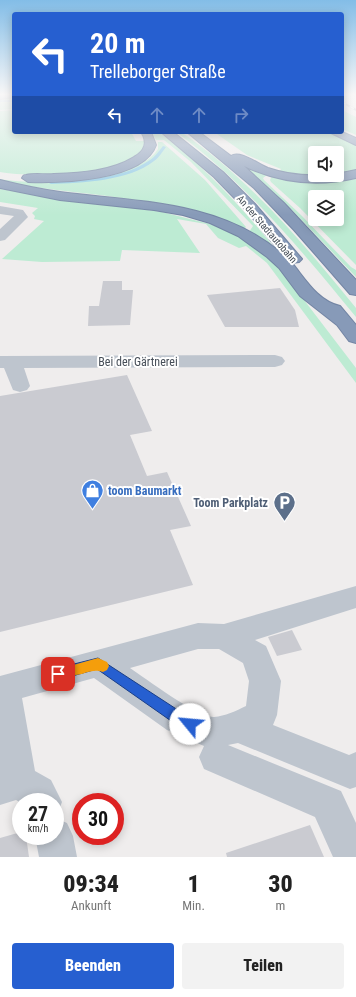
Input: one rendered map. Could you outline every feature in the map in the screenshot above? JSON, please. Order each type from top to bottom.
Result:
[{"type":"highway","points":[[0,175],[35,179],[60,178],[109,171],[125,166],[146,153],[150,146],[147,135]]},
{"type":"highway","name":"An der Stadtautobahn","points":[[170,135],[202,160],[243,199],[287,250],[356,337]]},
{"type":"highway","name":"An der Stadtautobahn","points":[[195,135],[269,196],[356,290]]},
{"type":"highway","points":[[197,135],[214,141],[247,164],[274,174],[319,179],[356,174]]},
{"type":"highway","points":[[341,135],[356,142]]},
{"type":"highway","points":[[0,184],[33,191],[156,207],[216,222],[242,232],[282,262],[303,289],[342,320]]},
{"type":"street","points":[[0,210],[18,213],[21,217],[0,237]]},
{"type":"street","name":"Bei der Gärtnerei","points":[[9,371],[275,361]]},
{"type":"street","points":[[9,371],[138,367],[168,369]]},
{"type":"street","points":[[21,791],[2,689],[198,636],[224,637],[356,597]]},
{"type":"street","points":[[98,663],[179,719],[212,733],[239,728],[261,715],[265,681],[255,655],[224,637]]},
{"type":"street","points":[[239,728],[350,772],[356,769]]},
{"type":"street","points":[[216,758],[328,804],[352,857]]},
{"type":"street","points":[[56,845],[58,857]]},
{"type":"green space","points":[[0,135],[133,135],[136,141],[144,141],[140,153],[126,163],[106,169],[82,173],[33,175],[0,172]]},
{"type":"green space","points":[[153,135],[163,135],[192,159],[222,188],[277,251],[249,232],[253,226],[191,162],[164,140],[156,140]]},
{"type":"green space","points":[[180,135],[185,135],[206,150],[253,191],[296,237],[356,308],[356,317],[272,218],[202,152]]},
{"type":"green space","points":[[218,135],[334,135],[356,145],[356,171],[344,174],[344,146],[308,146],[308,176],[279,172],[281,169],[247,155]]},
{"type":"green space","points":[[158,142],[162,142],[205,180],[246,227],[244,229],[158,204],[0,181],[0,179],[60,182],[108,175],[130,169],[147,160],[158,149]]},
{"type":"green space","points":[[243,166],[267,175],[263,178],[264,180],[308,222],[308,226],[312,226],[351,267],[356,270],[356,277],[291,209]]},
{"type":"green space","points":[[272,176],[308,180],[308,182],[344,182],[344,180],[356,179],[356,265],[318,226],[344,226],[344,190],[308,190],[308,216],[270,180]]},
{"type":"green space","points":[[0,189],[162,212],[210,224],[237,235],[275,262],[356,368],[356,383],[267,263],[246,246],[239,248],[218,238],[206,224],[177,219],[200,253],[122,250],[120,261],[42,262],[2,259],[44,221],[34,219],[35,216],[32,213],[38,208],[0,202]]},
{"type":"building","points":[[103,281],[122,281],[122,290],[133,290],[130,325],[88,326],[89,306],[99,306]]},
{"type":"building","points":[[280,288],[295,310],[299,327],[225,327],[207,295]]},
{"type":"building","name":"toom Baumarkt","points":[[127,375],[152,431],[130,435],[147,476],[167,472],[191,526],[170,530],[193,585],[0,632],[0,396]]},
{"type":"building","points":[[292,630],[302,650],[277,656],[268,637]]},
{"type":"building","points":[[310,825],[324,857],[227,857],[226,853]]},
{"type":"building","points":[[12,835],[12,845],[27,845],[29,857],[0,857],[0,838]]},
{"type":"waterway","points":[[51,183],[77,182],[116,176],[129,172],[152,161],[164,147]]},
{"type":"slow traffic","points":[[74,670],[98,663],[103,666]]},
{"type":"place","name":"toom Baumarkt","points":[[93,510]]},
{"type":"place","name":"Toom Parkplatz","points":[[284,522]]},
{"type":"route","points":[[58,674],[98,663],[179,719],[190,724]]}]
